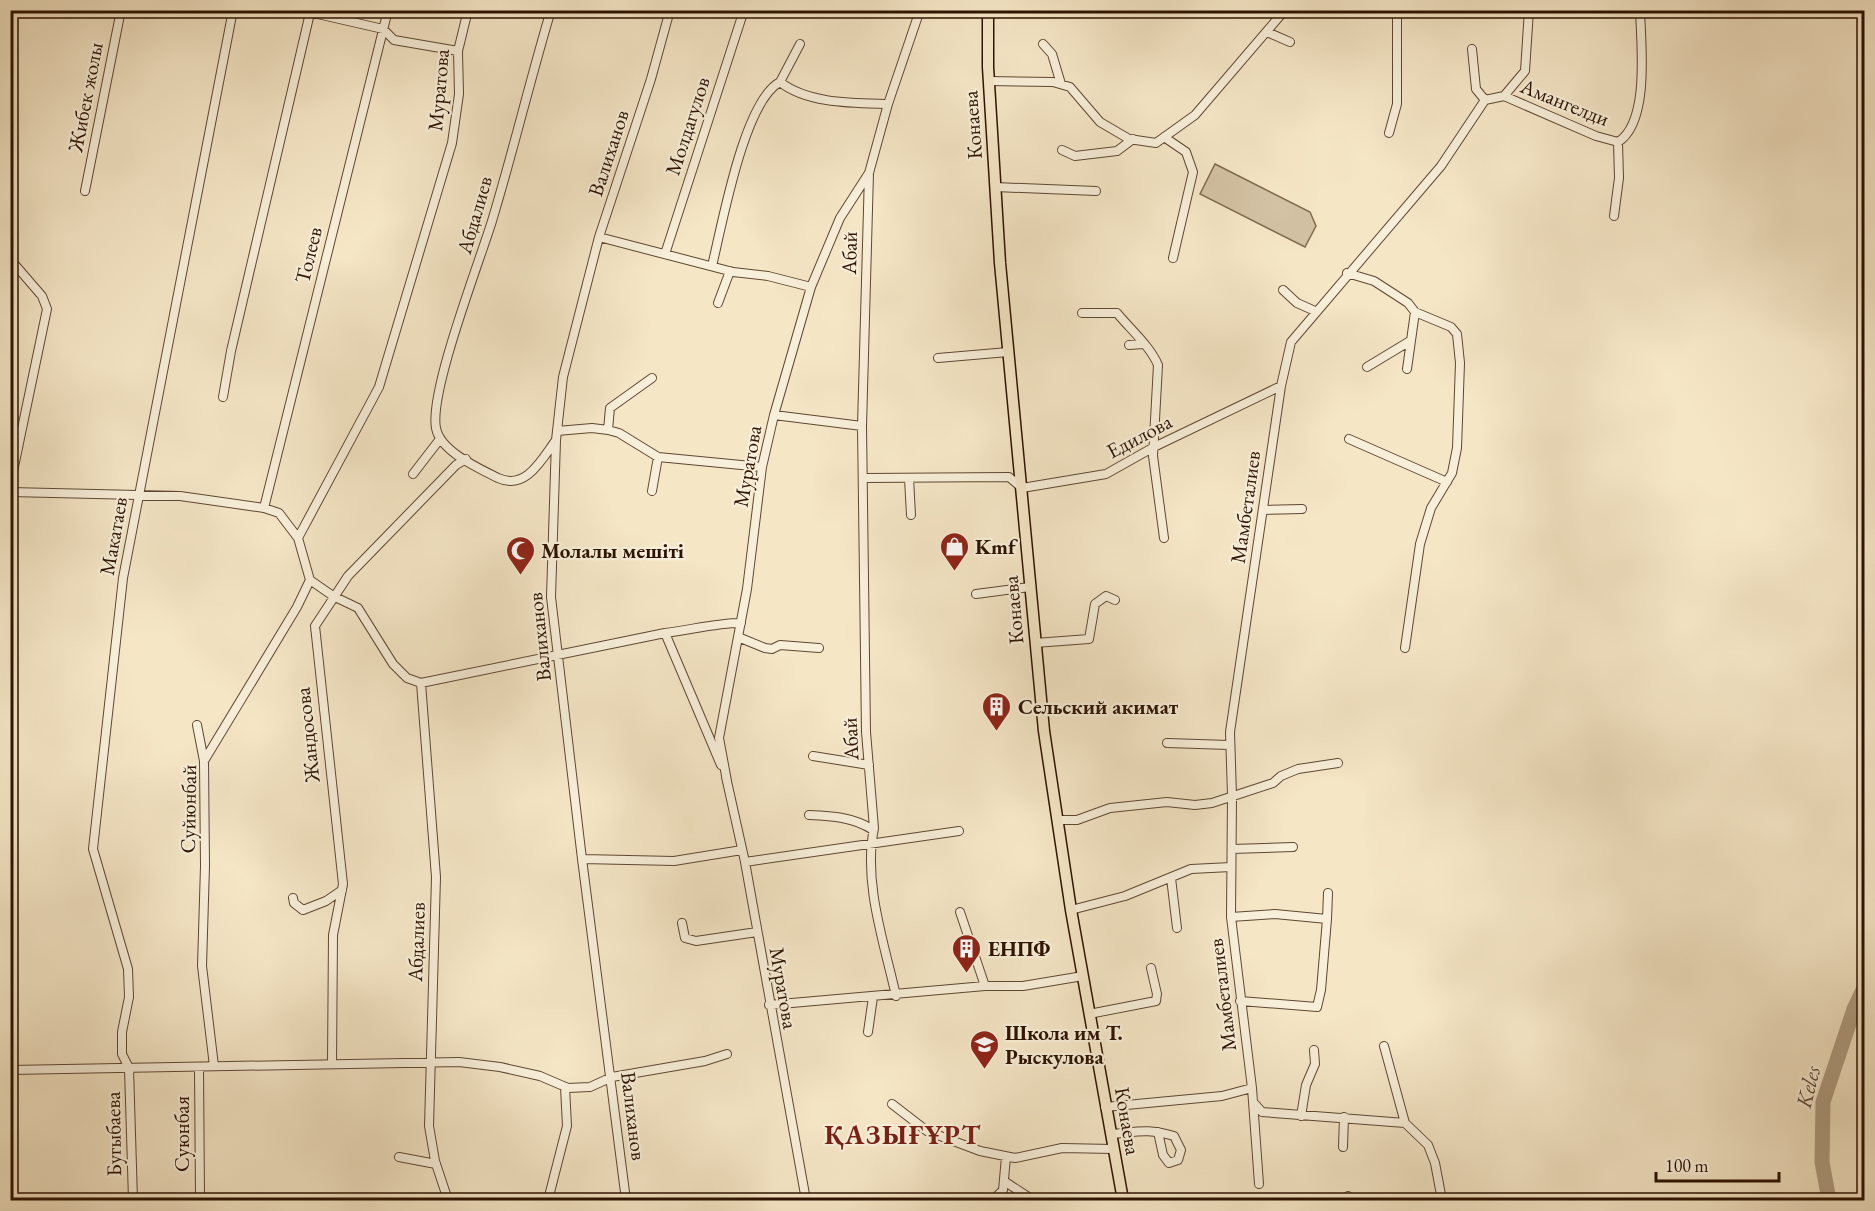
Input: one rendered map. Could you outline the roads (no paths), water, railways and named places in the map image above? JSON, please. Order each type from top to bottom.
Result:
[{"type":"main road","name":"Конаева","points":[[988,10],[989,81],[995,187],[1008,352],[1044,731],[1071,910],[1124,1200]]},
{"type":"street","name":"Жибек жолы","points":[[85,191],[121,10]]},
{"type":"street","name":"Макатаев","points":[[129,1068],[122,1054],[122,1032],[129,997],[128,969],[93,849],[123,578],[233,10]]},
{"type":"street","points":[[300,10],[383,29],[394,40],[458,51]]},
{"type":"street","name":"Толеев","points":[[264,508],[388,10]]},
{"type":"street","name":"Муратова","points":[[298,538],[379,387],[452,143],[459,94],[458,51],[468,10]]},
{"type":"street","name":"Абдалиев","points":[[440,439],[436,429],[435,415],[444,374],[492,218],[551,10]]},
{"type":"street","name":"Валиханов","points":[[626,1200],[551,597],[557,435],[562,376],[600,237],[651,79],[670,10]]},
{"type":"street","name":"Молдагулов","points":[[665,254],[744,10]]},
{"type":"street","points":[[869,173],[888,104],[920,10]]},
{"type":"street","points":[[989,81],[1061,84],[1070,87],[1100,122],[1133,139],[1156,143],[1195,115],[1285,10]]},
{"type":"street","points":[[1389,133],[1397,104],[1397,10]]},
{"type":"street","points":[[1472,49],[1476,89],[1485,100],[1504,96],[1525,70],[1529,10]]},
{"type":"street","name":"Амангелди","points":[[1504,96],[1596,136],[1618,142],[1623,138],[1642,93],[1640,10]]},
{"type":"street","points":[[223,397],[231,351],[310,13]]},
{"type":"street","points":[[1267,32],[1290,42]]},
{"type":"street","points":[[712,266],[744,139],[770,87],[780,82],[800,44]]},
{"type":"street","points":[[1044,45],[1052,54],[1061,84]]},
{"type":"street","points":[[780,82],[788,89],[842,102],[888,104]]},
{"type":"street","name":"Мамбеталиев","points":[[1259,1184],[1252,1088],[1240,1001],[1232,917],[1232,796],[1229,745],[1281,386],[1291,342],[1347,273],[1442,166],[1485,100]]},
{"type":"street","points":[[1164,137],[1186,152],[1192,172],[1173,258]]},
{"type":"street","points":[[1062,150],[1075,156],[1117,151],[1133,139]]},
{"type":"street","points":[[1614,216],[1620,178],[1618,142]]},
{"type":"street","name":"Муратова","points":[[806,1200],[745,862],[719,738],[741,622],[762,467],[774,415],[811,287],[840,218],[869,173]]},
{"type":"street","name":"Абай","points":[[869,173],[862,426],[865,478],[866,732],[873,830],[871,843],[874,899],[896,996]]},
{"type":"street","points":[[995,187],[1096,191]]},
{"type":"street","points":[[600,237],[730,271],[768,276],[811,287]]},
{"type":"street","points":[[10,259],[42,296],[47,309],[20,428],[10,486]]},
{"type":"street","points":[[718,303],[730,271]]},
{"type":"street","points":[[1347,273],[1374,281],[1408,303],[1415,312],[1451,327],[1457,334],[1460,363],[1457,448],[1452,473],[1431,508],[1420,544],[1405,648]]},
{"type":"street","points":[[1283,290],[1297,303],[1315,311]]},
{"type":"street","points":[[1407,369],[1415,312]]},
{"type":"street","points":[[1082,313],[1117,313],[1143,344],[1153,352],[1158,365],[1154,447],[1164,538]]},
{"type":"street","points":[[1367,367],[1410,340]]},
{"type":"street","points":[[1129,345],[1143,344]]},
{"type":"street","points":[[938,358],[1008,352]]},
{"type":"street","points":[[608,430],[610,408],[652,378]]},
{"type":"street","name":"Едилова","points":[[1022,488],[1106,474],[1154,447],[1281,386]]},
{"type":"street","points":[[774,415],[862,426]]},
{"type":"street","points":[[10,426],[20,428]]},
{"type":"street","points":[[413,474],[440,439],[466,459],[505,481],[520,480],[532,473],[557,435],[592,428],[619,433],[658,457],[762,467]]},
{"type":"street","points":[[1349,439],[1447,482]]},
{"type":"street","points":[[652,491],[658,457]]},
{"type":"street","name":"Жандосова","points":[[332,1064],[333,935],[342,890],[315,626],[333,596],[373,548],[456,465],[466,459]]},
{"type":"street","points":[[865,478],[1009,477],[1022,488]]},
{"type":"street","points":[[909,478],[911,514]]},
{"type":"street","points":[[10,492],[180,496],[264,508],[279,513],[298,538],[310,580],[333,596],[358,608],[393,664],[407,678],[421,683],[716,623],[741,622]]},
{"type":"street","points":[[1263,510],[1302,509]]},
{"type":"street","name":"Суйюнбай","points":[[214,1066],[202,966],[206,866],[204,761],[297,607],[310,580]]},
{"type":"street","points":[[976,594],[1030,587]]},
{"type":"street","points":[[1035,643],[1089,639],[1095,604],[1106,596],[1115,600]]},
{"type":"street","name":"Муратова","points":[[665,633],[727,781]]},
{"type":"street","points":[[738,637],[772,649],[780,645],[819,648]]},
{"type":"street","name":"Абдалиев","points":[[421,683],[436,877],[429,1126],[436,1164],[448,1200]]},
{"type":"street","points":[[197,725],[204,761]]},
{"type":"street","points":[[1167,742],[1229,745]]},
{"type":"street","points":[[813,756],[869,765]]},
{"type":"street","points":[[1058,820],[1077,820],[1110,808],[1167,802],[1204,804],[1273,783],[1281,776],[1298,769],[1338,763]]},
{"type":"street","points":[[809,815],[839,817],[864,823],[873,830]]},
{"type":"street","points":[[745,862],[959,831]]},
{"type":"street","points":[[1232,849],[1293,847]]},
{"type":"street","points":[[582,859],[674,861],[742,850]]},
{"type":"street","points":[[1071,910],[1125,896],[1171,878],[1176,873],[1191,869],[1231,867]]},
{"type":"street","points":[[1171,878],[1177,928]]},
{"type":"street","points":[[293,898],[294,903],[303,910],[326,901],[342,890]]},
{"type":"street","points":[[1240,1001],[1317,1007],[1322,990],[1328,894]]},
{"type":"street","points":[[960,912],[985,986]]},
{"type":"street","points":[[1232,917],[1275,914],[1327,919]]},
{"type":"street","points":[[682,923],[685,938],[696,941],[757,932]]},
{"type":"street","points":[[1089,1014],[1156,1001],[1157,994],[1151,968]]},
{"type":"street","points":[[769,1005],[896,996],[985,986],[1023,986],[1083,976]]},
{"type":"street","points":[[868,1032],[873,997]]},
{"type":"street","points":[[1384,1046],[1405,1123],[1428,1145],[1435,1162],[1442,1200]]},
{"type":"street","points":[[1301,1116],[1306,1085],[1315,1064],[1314,1050]]},
{"type":"street","points":[[10,1070],[432,1062],[500,1067],[540,1076],[565,1087],[590,1087],[612,1077],[705,1061],[727,1054]]},
{"type":"street","name":"Суюнбая","points":[[199,1067],[200,1200]]},
{"type":"street","name":"Бугыбаева","points":[[129,1068],[133,1200]]},
{"type":"street","points":[[548,1200],[567,1126],[565,1087]]},
{"type":"street","points":[[1106,1107],[1222,1096],[1252,1088]]},
{"type":"street","points":[[1252,1100],[1262,1112],[1405,1123]]},
{"type":"street","points":[[892,1104],[927,1131],[980,1151],[1006,1157],[1015,1158],[1062,1148],[1113,1149]]},
{"type":"street","points":[[1343,1147],[1344,1117]]},
{"type":"street","points":[[1111,1134],[1146,1129],[1158,1132]]},
{"type":"street","points":[[399,1157],[436,1164]]},
{"type":"street","points":[[993,1200],[1002,1190],[1006,1157]]},
{"type":"street","points":[[1004,1181],[1033,1200]]},
{"type":"waterway","name":"Keles","points":[[1829,1200],[1822,1162],[1823,1102],[1854,1009],[1864,988]]},
{"type":"place","name":"Kmf","points":[[954,572]]},
{"type":"place","name":"Молалы мешіті","points":[[520,576]]},
{"type":"place","name":"Сельский акимат","points":[[997,732]]},
{"type":"place","name":"ЕНПФ","points":[[967,974]]},
{"type":"place","name":"Школа им Т. Рыскулова","points":[[984,1070]]},
{"type":"district","name":"ҚАЗЫҒҰРТ","points":[[903,1134]]}]
